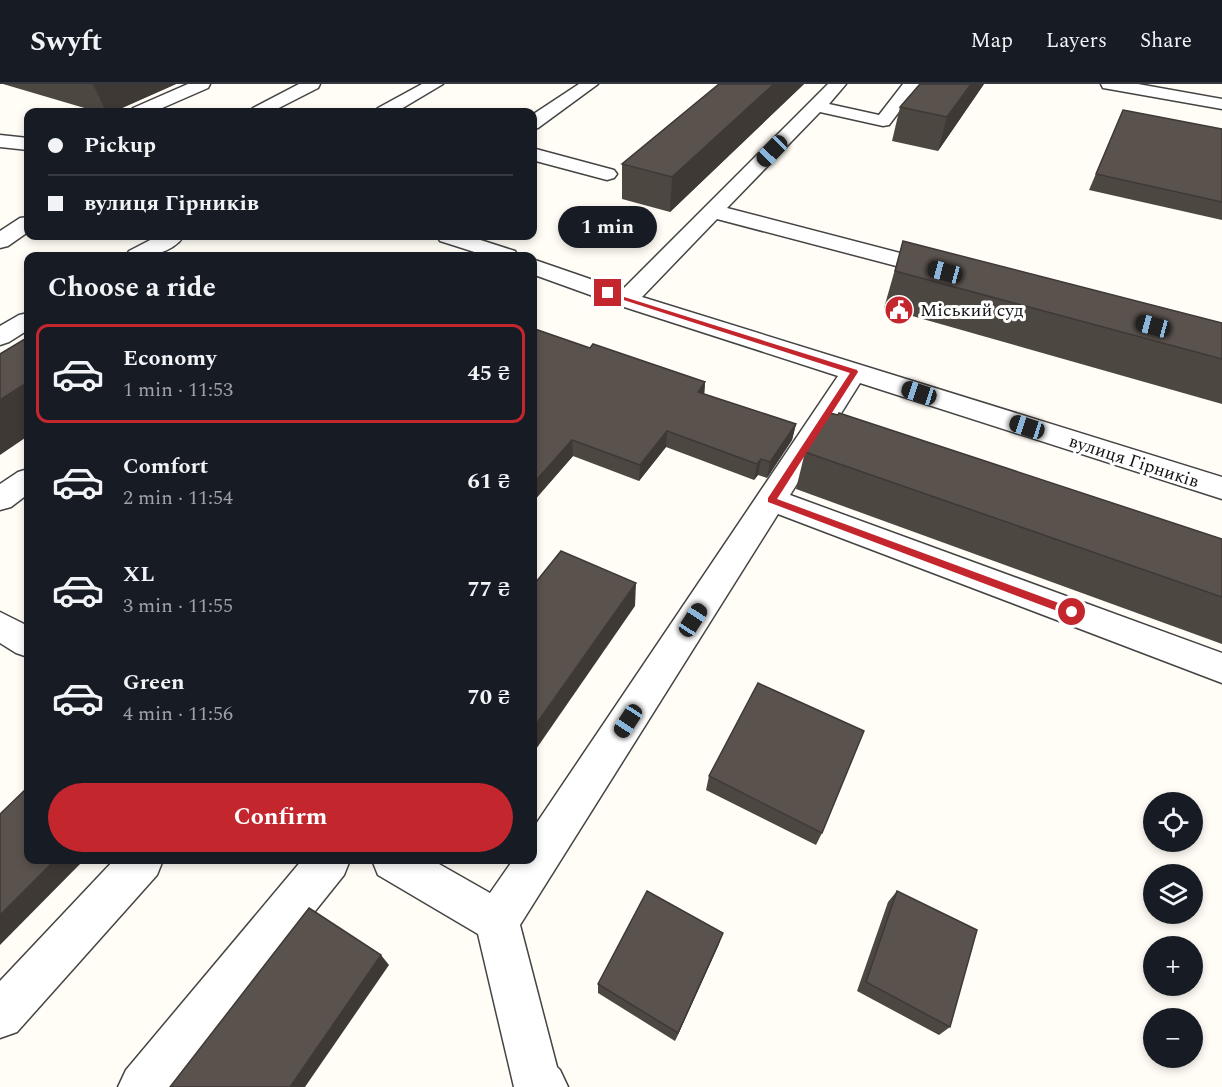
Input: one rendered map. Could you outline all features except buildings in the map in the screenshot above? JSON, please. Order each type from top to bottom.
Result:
[{"type":"street","points":[[148,108],[202,84]]},
{"type":"street","points":[[267,108],[312,84]]},
{"type":"street","points":[[391,108],[435,84]]},
{"type":"street","points":[[537,121],[590,84]]},
{"type":"street","points":[[626,300],[838,84]]},
{"type":"street","points":[[816,106],[883,121],[912,84]]},
{"type":"street","points":[[1109,84],[1222,105]]},
{"type":"street","points":[[1197,90],[1217,84]]},
{"type":"street","points":[[0,141],[24,144]]},
{"type":"street","points":[[537,155],[607,174]]},
{"type":"street","points":[[713,212],[968,278]]},
{"type":"street","points":[[1,242],[24,226]]},
{"type":"street","points":[[144,252],[166,240]]},
{"type":"street","points":[[460,240],[495,252]]},
{"type":"street","name":"вулиця Гірників","points":[[537,268],[626,300],[1222,488]]},
{"type":"street","points":[[0,337],[24,322]]},
{"type":"street","points":[[537,860],[854,372]]},
{"type":"street","points":[[0,499],[24,482]]},
{"type":"street","points":[[771,500],[1222,668]]},
{"type":"street","points":[[0,626],[24,641]]},
{"type":"street","points":[[0,1015],[138,864]]},
{"type":"street","points":[[143,1087],[326,864]]},
{"type":"street","points":[[400,864],[497,921],[536,1082],[543,1087]]},
{"type":"street","points":[[497,921],[534,864]]},
{"type":"place","name":"Міський суд","points":[[899,310]]},
{"type":"route","points":[[608,293],[854,372],[771,500],[1072,612]]}]
